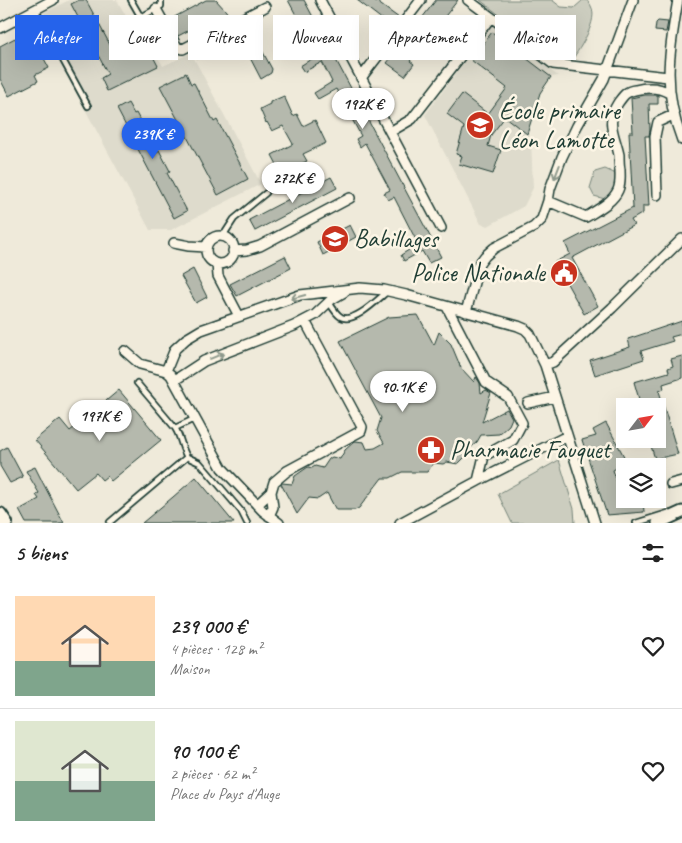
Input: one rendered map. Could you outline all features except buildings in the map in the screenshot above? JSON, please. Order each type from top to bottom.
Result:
[{"type":"main road","points":[[0,514],[5,523]]},
{"type":"street","points":[[0,28],[53,0]]},
{"type":"street","points":[[320,0],[441,228]]},
{"type":"street","points":[[361,78],[421,0]]},
{"type":"street","points":[[468,0],[553,64],[668,77]]},
{"type":"street","points":[[466,312],[480,264],[485,256],[494,248],[534,227],[542,219],[550,189],[562,157],[607,71],[633,0]]},
{"type":"street","points":[[678,0],[669,53],[668,77],[673,115],[680,127],[682,140]]},
{"type":"street","points":[[156,9],[177,48],[183,49],[265,7]]},
{"type":"street","points":[[390,132],[412,119],[491,18]]},
{"type":"street","points":[[548,201],[586,217],[610,200],[618,190],[621,182],[618,154],[610,124],[615,107],[629,91],[662,88],[669,92]]},
{"type":"street","points":[[657,195],[655,136],[658,122],[673,115]]},
{"type":"street","points":[[233,250],[247,250],[260,246],[350,198]]},
{"type":"street","points":[[216,236],[223,236],[232,243],[233,256],[224,263],[217,264],[208,258],[206,247],[210,239],[216,236]]},
{"type":"street","points":[[545,365],[553,362],[612,308],[682,239]]},
{"type":"street","points":[[174,243],[206,247]]},
{"type":"street","points":[[217,264],[218,276],[239,316]]},
{"type":"street","points":[[166,371],[176,350],[186,339],[201,330],[300,295],[360,288],[388,291],[406,294],[525,329],[534,342],[545,365],[595,523]]},
{"type":"street","points":[[176,380],[204,361],[294,326],[315,315],[346,290]]},
{"type":"street","points":[[447,307],[486,382],[508,398],[522,422],[513,440],[484,456],[478,480]]},
{"type":"street","points":[[269,516],[274,507],[271,492],[274,482],[287,471],[361,431],[362,427],[305,320]]},
{"type":"street","points":[[125,351],[140,364],[166,371],[176,380],[222,468],[257,505],[279,523]]},
{"type":"street","points":[[528,402],[555,398]]},
{"type":"street","points":[[400,523],[478,480],[567,436]]},
{"type":"street","points":[[671,484],[682,481]]},
{"type":"street","points":[[257,505],[271,492]]},
{"type":"street","points":[[658,523],[682,511]]},
{"type":"lane","points":[[131,0],[139,14],[143,16],[162,6],[161,0]]},
{"type":"lane","points":[[36,9],[88,106]]},
{"type":"lane","points":[[223,236],[234,219],[266,193]]},
{"type":"lane","points":[[329,302],[339,316],[347,319],[356,316],[388,291]]},
{"type":"lane","points":[[137,383],[175,428],[187,456],[200,463],[241,511],[247,523]]},
{"type":"lane","points":[[175,428],[195,418]]},
{"type":"lane","points":[[110,522],[187,456]]},
{"type":"lane","points":[[636,523],[682,511]]},
{"type":"shaded area","points":[[69,0],[117,0],[125,15],[109,15],[109,60],[159,60],[163,66],[188,54],[188,60],[195,60],[261,184],[171,230],[150,230],[65,72],[61,60],[99,60],[99,15],[45,15],[44,13]]},
{"type":"shaded area","points":[[480,0],[552,0],[561,7],[574,8],[583,0],[586,0],[590,3],[593,19],[576,53],[576,15],[499,15]]},
{"type":"shaded area","name":"École primaire Léon Lamotte","points":[[492,25],[495,27],[495,60],[537,60],[558,76],[551,77],[540,93],[527,134],[531,139],[533,188],[524,206],[488,226],[481,224],[425,115],[466,60],[485,60],[485,34]]},
{"type":"shaded area","points":[[605,169],[614,173],[617,180],[612,195],[605,199],[594,196],[590,188],[595,172]]},
{"type":"shaded area","points":[[559,460],[574,509],[575,523],[512,523],[498,494]]},
{"type":"place","name":"École primaire Léon Lamotte","points":[[480,125]]},
{"type":"place","name":"Babillages","points":[[335,239]]},
{"type":"place","name":"Police Nationale","points":[[564,273]]},
{"type":"place","name":"Pharmacie Fauquet","points":[[431,450]]}]
